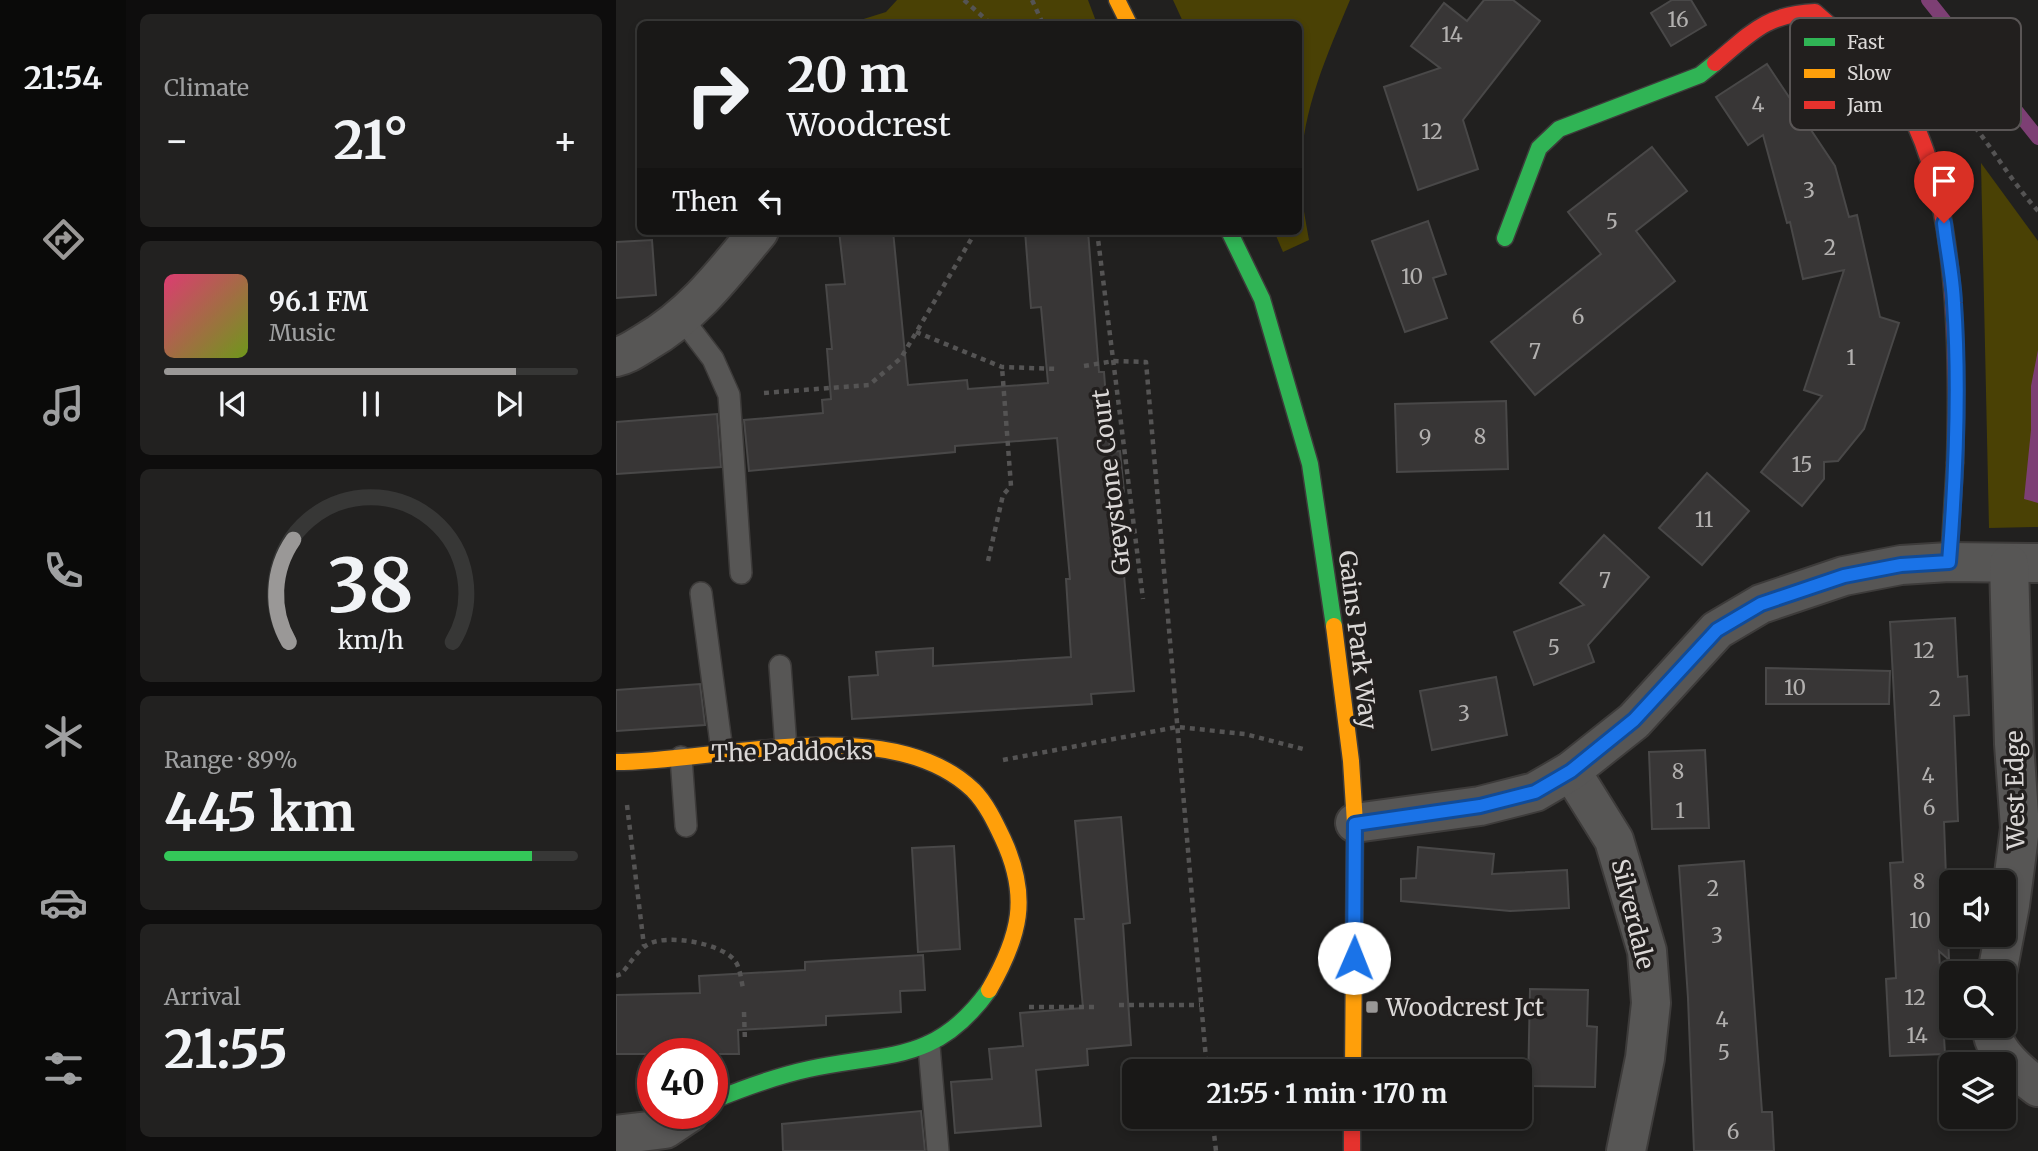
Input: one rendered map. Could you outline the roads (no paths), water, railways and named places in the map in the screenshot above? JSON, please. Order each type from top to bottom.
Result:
[{"type":"street","points":[[1117,0],[1128,21]]},
{"type":"street","points":[[1505,238],[1539,148],[1559,129],[1700,75],[1765,22],[1791,13],[1815,12],[1821,18]]},
{"type":"street","points":[[1916,130],[1925,148],[1944,223],[1954,302],[1956,461],[1949,562]]},
{"type":"street","points":[[616,357],[665,331],[708,294],[756,235]]},
{"type":"street","name":"Gains Park Way","points":[[1230,235],[1262,299],[1310,464],[1326,564],[1351,761],[1355,824],[1353,1059]]},
{"type":"street","points":[[1355,824],[1480,806],[1535,792],[1571,771],[1634,720],[1717,630],[1761,604],[1844,576],[1901,565],[1949,562],[2024,563]]},
{"type":"street","name":"West Edge","points":[[1999,961],[2020,828],[2014,744],[2024,563]]},
{"type":"street","name":"The Paddocks","points":[[619,762],[722,751],[786,748],[854,747],[897,752],[934,767],[972,789],[997,828],[1016,866],[1021,907],[1009,952],[989,994],[956,1027],[929,1046],[884,1057],[774,1076],[728,1095]]},
{"type":"street","name":"Silverdale","points":[[1571,771],[1614,840],[1647,951],[1651,1003],[1645,1058],[1626,1151]]},
{"type":"street","points":[[1994,1038],[2015,1070],[2038,1087]]},
{"type":"street","points":[[616,1135],[665,1129]]},
{"type":"street","points":[[1352,1129],[1352,1151]]},
{"type":"lane","points":[[681,317],[713,359],[729,395],[741,573]]},
{"type":"lane","points":[[701,593],[722,751]]},
{"type":"lane","points":[[779,666],[786,748]]},
{"type":"lane","points":[[681,757],[686,826]]},
{"type":"lane","points":[[929,1046],[938,1151]]},
{"type":"waterway","points":[[1928,0],[1942,18]]},
{"type":"waterway","points":[[2021,117],[2038,138]]},
{"type":"place","name":"Woodcrest Jct","points":[[1372,1007]]}]
